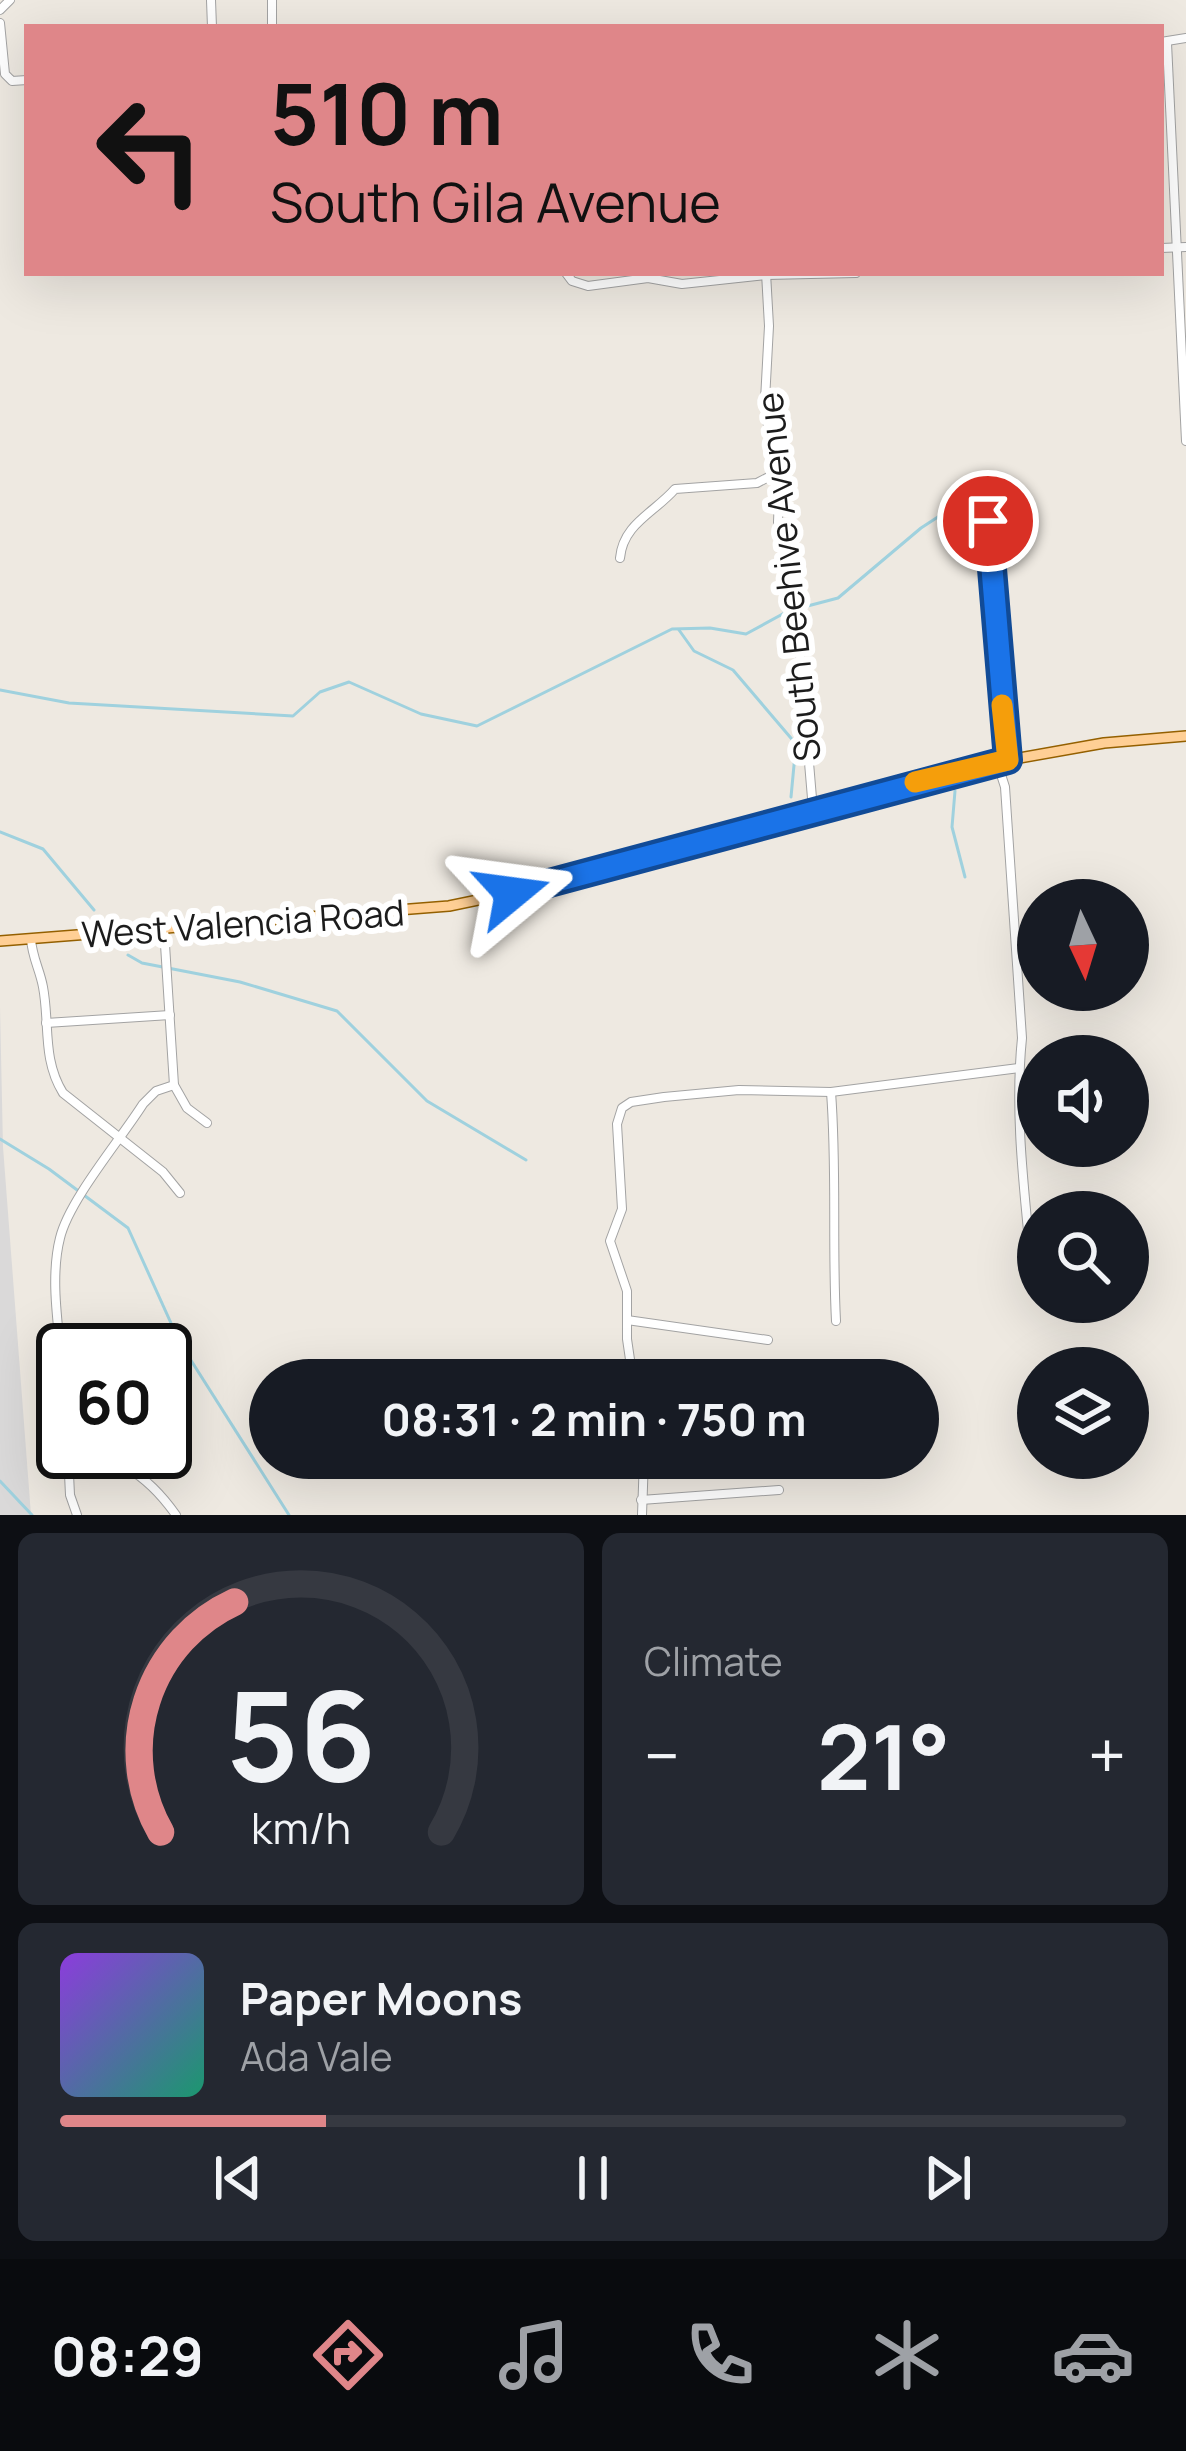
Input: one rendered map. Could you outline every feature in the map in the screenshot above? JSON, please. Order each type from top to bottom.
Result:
[{"type":"main road","name":"West Valencia Road","points":[[0,941],[419,910],[486,899],[1003,761],[1104,743],[1186,736]]},
{"type":"street","points":[[0,23],[3,71],[8,78],[24,80]]},
{"type":"street","points":[[1186,38],[1164,42],[1182,247],[1186,441]]},
{"type":"street","points":[[568,276],[588,286],[648,278],[682,284],[749,276]]},
{"type":"street","name":"South Beehive Avenue","points":[[766,276],[765,400],[770,443],[780,471],[778,522],[797,620],[813,810]]},
{"type":"street","points":[[620,558],[631,526],[653,513],[675,489],[757,483],[780,471]]},
{"type":"street","points":[[988,521],[1022,1035]]},
{"type":"street","points":[[164,929],[175,1085],[187,1108],[207,1123]]},
{"type":"street","points":[[31,939],[43,984],[50,1064],[63,1093],[163,1172],[180,1193]]},
{"type":"street","points":[[46,1024],[170,1015]]},
{"type":"street","points":[[631,1359],[625,1278],[610,1241],[622,1209],[617,1124],[622,1108],[643,1100],[729,1091],[831,1093],[1017,1068]]},
{"type":"street","points":[[60,1323],[60,1234],[143,1104],[156,1091],[175,1085]]},
{"type":"street","points":[[831,1093],[836,1321]]},
{"type":"street","points":[[627,1320],[768,1340]]},
{"type":"street","points":[[69,1479],[76,1515]]},
{"type":"street","points":[[143,1479],[176,1515]]},
{"type":"street","points":[[642,1479],[642,1515]]},
{"type":"street","points":[[640,1500],[779,1490]]},
{"type":"shaded area","points":[[0,1007],[3,1147],[31,1515],[0,1515]]},
{"type":"waterway","points":[[800,608],[838,598],[921,528],[944,513],[975,504]]},
{"type":"waterway","points":[[0,690],[69,703],[293,716],[320,692],[349,682],[421,714],[477,726],[672,629],[746,634],[790,610]]},
{"type":"waterway","points":[[679,630],[694,651],[733,670],[796,744],[791,797]]},
{"type":"waterway","points":[[955,791],[952,827],[965,877]]},
{"type":"waterway","points":[[0,832],[43,849],[94,910]]},
{"type":"waterway","points":[[128,955],[142,963],[240,982],[337,1011],[427,1101],[526,1160]]},
{"type":"waterway","points":[[0,1139],[128,1228],[180,1343],[289,1515]]},
{"type":"waterway","points":[[0,1481],[32,1515]]},
{"type":"slow traffic","points":[[915,782],[1008,760],[1002,705]]},
{"type":"route","points":[[512,893],[1008,760],[988,521]]}]
